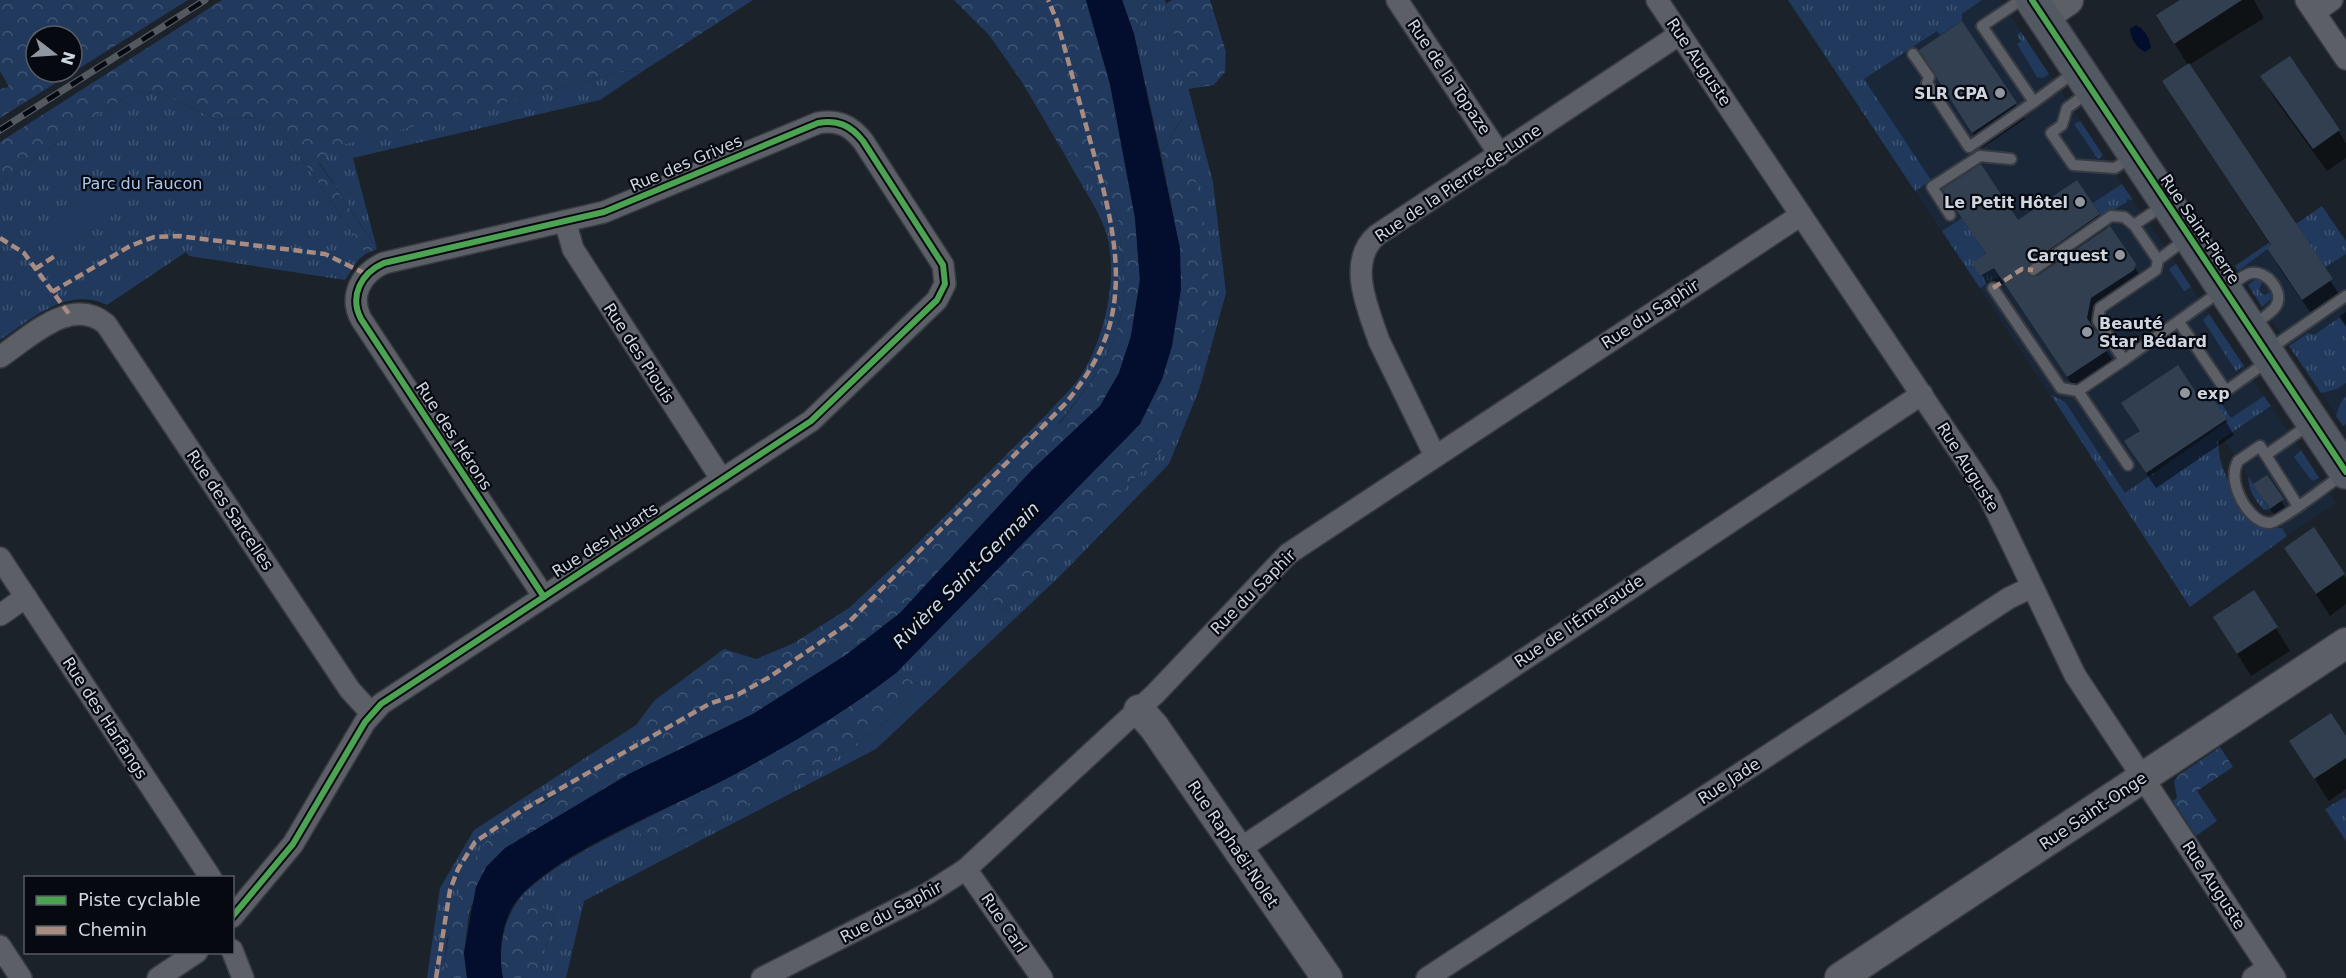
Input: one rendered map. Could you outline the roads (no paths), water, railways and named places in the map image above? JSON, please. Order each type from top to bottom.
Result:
[{"type":"main road","name":"Rue Saint-Pierre","points":[[2041,4],[2084,80],[2313,423],[2344,464]]},
{"type":"street","name":"Rue de la Topaze","points":[[1397,0],[1500,155]]},
{"type":"street","name":"Rue Auguste","points":[[1657,0],[1989,496],[2075,675],[2144,777],[2266,975]]},
{"type":"street","points":[[2332,0],[2310,6],[2346,59]]},
{"type":"street","name":"Rue de la Pierre-de-Lune","points":[[1435,456],[1379,341],[1361,275],[1362,259],[1367,245],[1377,235],[1680,34]]},
{"type":"street","name":"Rue des Grives","points":[[358,286],[367,272],[384,263],[604,212],[812,125],[836,121],[851,128],[863,141],[938,256],[945,271],[945,284]]},
{"type":"street","name":"Rue du Saphir","points":[[762,978],[927,894],[966,869],[1138,710],[1288,554],[1801,215]]},
{"type":"street","name":"Rue des Piouis","points":[[565,221],[573,249],[722,480]]},
{"type":"street","name":"Rue des Huarts","points":[[235,910],[293,844],[371,714],[389,699],[820,414],[930,308],[945,284]]},
{"type":"street","name":"Rue des Hérons","points":[[358,286],[356,303],[361,319],[544,597]]},
{"type":"street","name":"Rue des Sarcelles","points":[[0,357],[69,314],[84,312],[101,320],[110,329],[350,690],[371,714]]},
{"type":"street","name":"Rue de l'Émeraude","points":[[1238,850],[1922,394]]},
{"type":"street","name":"Rue des Harfangs","points":[[0,558],[210,876]]},
{"type":"street","name":"Rue Jade","points":[[1427,978],[2009,598],[2032,587]]},
{"type":"street","points":[[0,615],[26,597]]},
{"type":"street","name":"Rue Saint-Onge","points":[[1840,978],[2346,643]]},
{"type":"street","name":"Rue Raphaël-Nolet","points":[[1138,710],[1154,727],[1327,978]]},
{"type":"street","name":"Rue Carl","points":[[966,869],[1042,978]]},
{"type":"street","points":[[0,946],[21,978]]},
{"type":"street","points":[[158,978],[193,954]]},
{"type":"street","points":[[234,954],[243,978]]},
{"type":"lane","points":[[2034,102],[1982,26],[2041,4]]},
{"type":"lane","points":[[1913,54],[1929,77],[1927,83],[1969,147],[2034,102],[2084,80]]},
{"type":"lane","points":[[2084,80],[2067,108],[2062,125],[2051,133],[2073,165],[2115,168],[2134,155]]},
{"type":"lane","points":[[1950,215],[1932,187],[1980,156],[2011,159]]},
{"type":"lane","points":[[2134,225],[2166,203]]},
{"type":"lane","points":[[2034,270],[2111,216],[2124,217],[2134,225],[2158,260]]},
{"type":"lane","points":[[2124,360],[2098,321],[2100,308],[2156,270],[2158,260],[2189,237]]},
{"type":"lane","points":[[1993,288],[2061,388],[2078,391],[2246,275],[2257,272],[2264,275],[2276,288],[2279,297],[2262,346],[2226,391],[2178,322]]},
{"type":"lane","points":[[2262,346],[2346,296]]},
{"type":"lane","points":[[2078,391],[2128,465]]},
{"type":"lane","points":[[2266,455],[2313,423]]},
{"type":"lane","points":[[2298,506],[2260,446],[2236,465],[2235,481],[2243,503],[2257,518],[2270,523],[2298,506],[2344,464]]},
{"type":"water","name":"Rivière Saint-Germain","points":[[1086,0],[1122,0],[1134,34],[1180,248],[1181,289],[1172,346],[1162,379],[1140,424],[896,673],[833,717],[767,757],[611,835],[554,868],[532,885],[510,911],[502,939],[503,978],[467,978],[464,953],[476,887],[486,867],[505,848],[629,774],[753,714],[846,655],[900,613],[1032,470],[1100,406],[1119,373],[1131,336],[1140,280],[1135,218],[1110,84]]},
{"type":"water","points":[[2136,25],[2150,41],[2151,48],[2145,52],[2132,36],[2130,29]]},
{"type":"railway","points":[[0,130],[205,0]]},
{"type":"place","name":"SLR CPA","points":[[2000,93]]},
{"type":"place","name":"Le Petit Hôtel","points":[[2080,202]]},
{"type":"place","name":"Carquest","points":[[2120,255]]},
{"type":"place","name":"Beauté Star Bédard","points":[[2087,332]]},
{"type":"place","name":"exp","points":[[2185,393]]},
{"type":"park label","name":"Parc du Faucon","points":[[142,183]]}]
